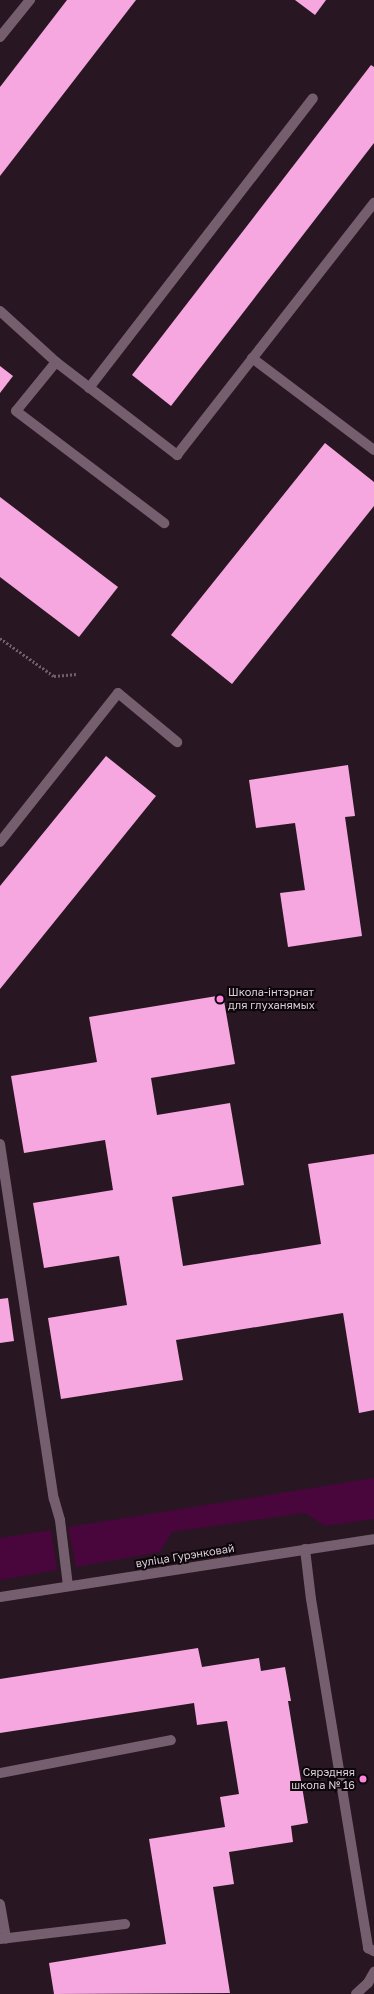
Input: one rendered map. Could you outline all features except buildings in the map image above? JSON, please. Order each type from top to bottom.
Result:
[{"type":"street","points":[[0,37],[30,0]]},
{"type":"street","points":[[89,388],[313,98]]},
{"type":"street","points":[[0,312],[56,362],[177,455],[374,203]]},
{"type":"street","points":[[252,358],[374,450]]},
{"type":"street","points":[[56,362],[16,411],[164,523]]},
{"type":"street","points":[[0,842],[118,693],[177,742]]},
{"type":"street","points":[[0,1144],[54,1499],[60,1520],[68,1586]]},
{"type":"street","name":"вуліца Гурэнковай","points":[[0,1597],[374,1539]]},
{"type":"street","points":[[305,1549],[368,1948],[374,1951]]},
{"type":"street","points":[[0,1773],[171,1740]]},
{"type":"street","points":[[0,1904],[3,1938],[125,1924]]},
{"type":"street","points":[[356,1994],[368,1983],[374,1972]]},
{"type":"path","points":[[0,638],[54,676],[77,674]]},
{"type":"shaded area","points":[[374,1478],[374,1519],[325,1526],[305,1513],[172,1532],[160,1552],[76,1567],[68,1527]]},
{"type":"shaded area","points":[[51,1530],[57,1570],[0,1580],[0,1538]]},
{"type":"place","name":"Школа-інтэрнат для глуханямых","points":[[220,999]]},
{"type":"place","name":"Сярэдняя школа № 16","points":[[363,1779]]}]
